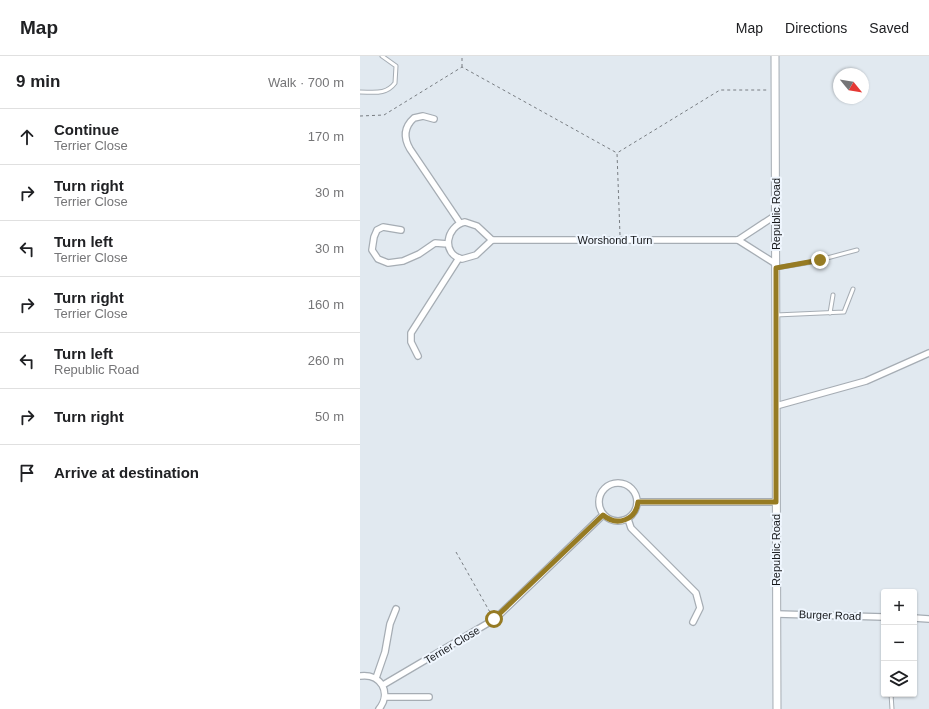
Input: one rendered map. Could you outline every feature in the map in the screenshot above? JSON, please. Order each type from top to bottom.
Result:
[{"type":"street","name":"Republic Road","points":[[775,56],[777,709]]},
{"type":"street","points":[[434,119],[423,116],[414,118],[407,128],[405,136],[410,148],[460,223]]},
{"type":"street","points":[[776,215],[738,240],[776,266]]},
{"type":"street","points":[[460,223],[472,223],[492,240],[476,255],[465,259],[459,258],[451,252],[448,244],[450,231],[460,223]]},
{"type":"street","points":[[401,230],[383,227],[377,230],[374,237],[372,250],[378,258],[388,263],[404,261],[419,254],[435,243],[448,244]]},
{"type":"street","name":"Worshond Turn","points":[[492,240],[738,240]]},
{"type":"street","points":[[418,356],[411,342],[411,333],[459,258]]},
{"type":"street","points":[[776,406],[866,381],[929,353]]},
{"type":"street","points":[[622,483],[630,486],[635,492],[638,502],[636,511],[628,519],[615,521],[603,515],[599,505],[603,490],[612,484],[622,483]]},
{"type":"street","points":[[638,502],[776,502]]},
{"type":"street","name":"Terrier Close","points":[[383,685],[494,619],[603,515]]},
{"type":"street","points":[[628,519],[631,528],[696,593],[700,608],[693,622]]},
{"type":"street","points":[[376,678],[385,652],[390,624],[396,609]]},
{"type":"street","name":"Burger Road","points":[[777,614],[881,617]]},
{"type":"street","points":[[917,618],[929,619]]},
{"type":"street","points":[[360,676],[366,675],[376,678],[383,685],[385,697],[379,709]]},
{"type":"street","points":[[385,697],[429,697]]},
{"type":"lane","points":[[360,92],[379,92],[387,90],[395,83],[396,66],[382,56]]},
{"type":"lane","points":[[776,266],[812,262],[857,250]]},
{"type":"lane","points":[[776,315],[844,312],[853,289]]},
{"type":"lane","points":[[830,313],[832,295]]},
{"type":"lane","points":[[892,697],[892,709]]},
{"type":"path","points":[[462,56],[462,67]]},
{"type":"path","points":[[360,116],[384,115],[462,67]]},
{"type":"path","points":[[462,67],[617,153]]},
{"type":"path","points":[[617,153],[720,90],[776,90]]},
{"type":"path","points":[[617,153],[620,240]]},
{"type":"path","points":[[456,552],[494,619]]},
{"type":"route","points":[[494,619],[526,591],[603,515],[617,522],[626,520],[632,516],[638,502],[776,502],[776,268],[820,260]]}]
